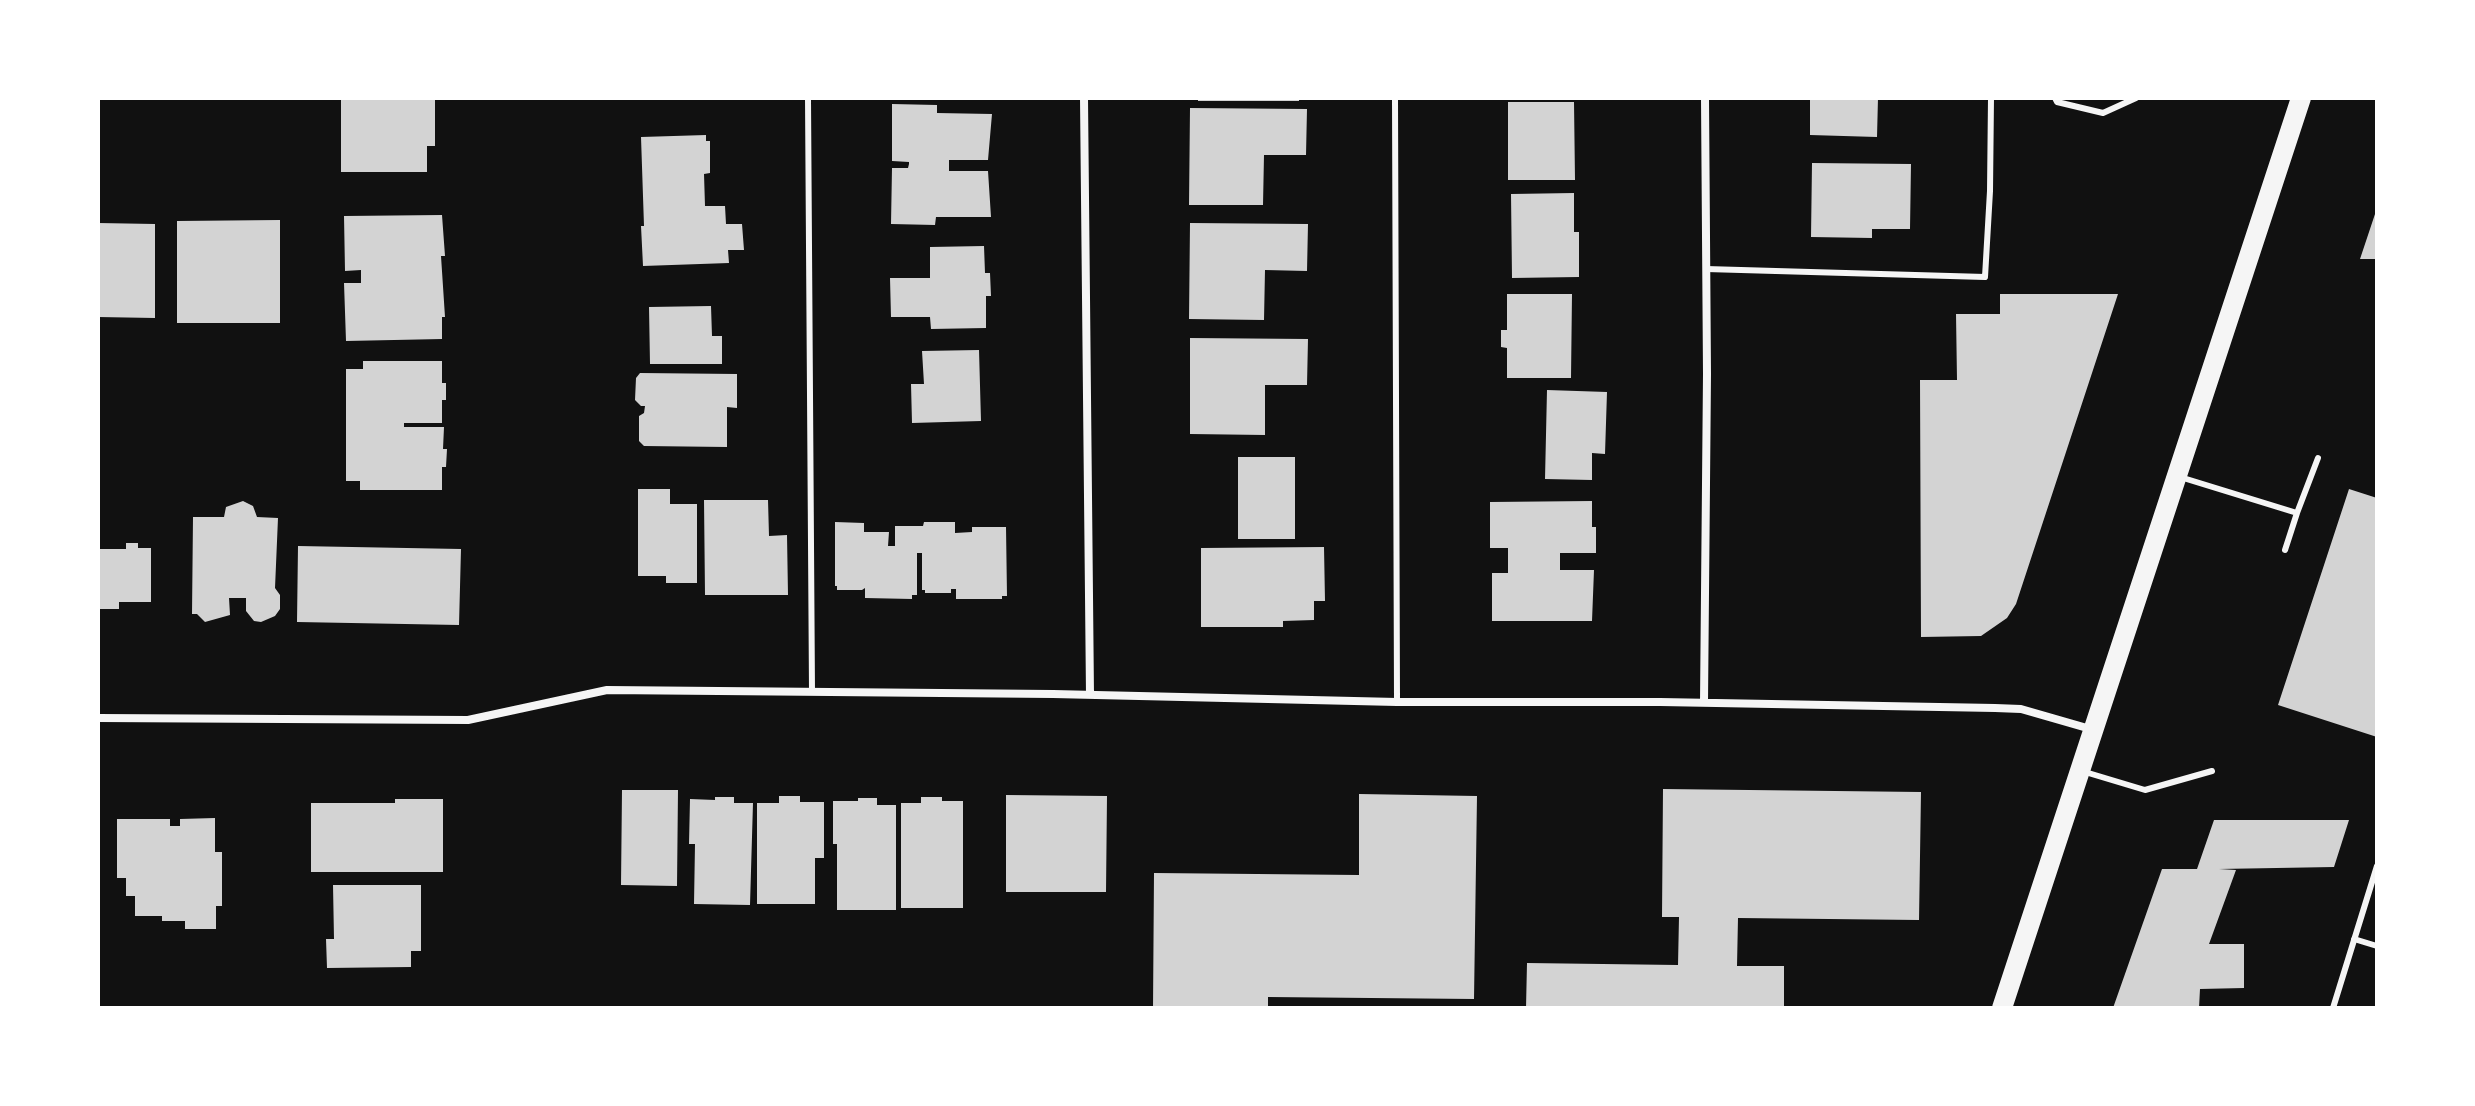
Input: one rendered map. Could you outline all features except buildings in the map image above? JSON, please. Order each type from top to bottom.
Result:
[{"type":"main road","points":[[2002,1008],[2301,98]]},
{"type":"street","points":[[1084,98],[1090,695]]},
{"type":"street","points":[[1704,702],[1705,98]]},
{"type":"street","points":[[98,718],[468,720],[607,690],[1397,702],[1704,702],[2021,709],[2094,730]]},
{"type":"lane","points":[[808,98],[812,692]]},
{"type":"lane","points":[[1395,98],[1397,702]]},
{"type":"lane","points":[[1706,269],[1985,277],[1991,98]]},
{"type":"lane","points":[[2055,98],[2057,102],[2103,113],[2136,98]]},
{"type":"lane","points":[[2285,550],[2318,458]]},
{"type":"lane","points":[[2176,476],[2297,513]]},
{"type":"lane","points":[[2081,771],[2145,790],[2212,771]]},
{"type":"lane","points":[[2333,1008],[2377,866]]},
{"type":"lane","points":[[2354,939],[2377,946]]}]
